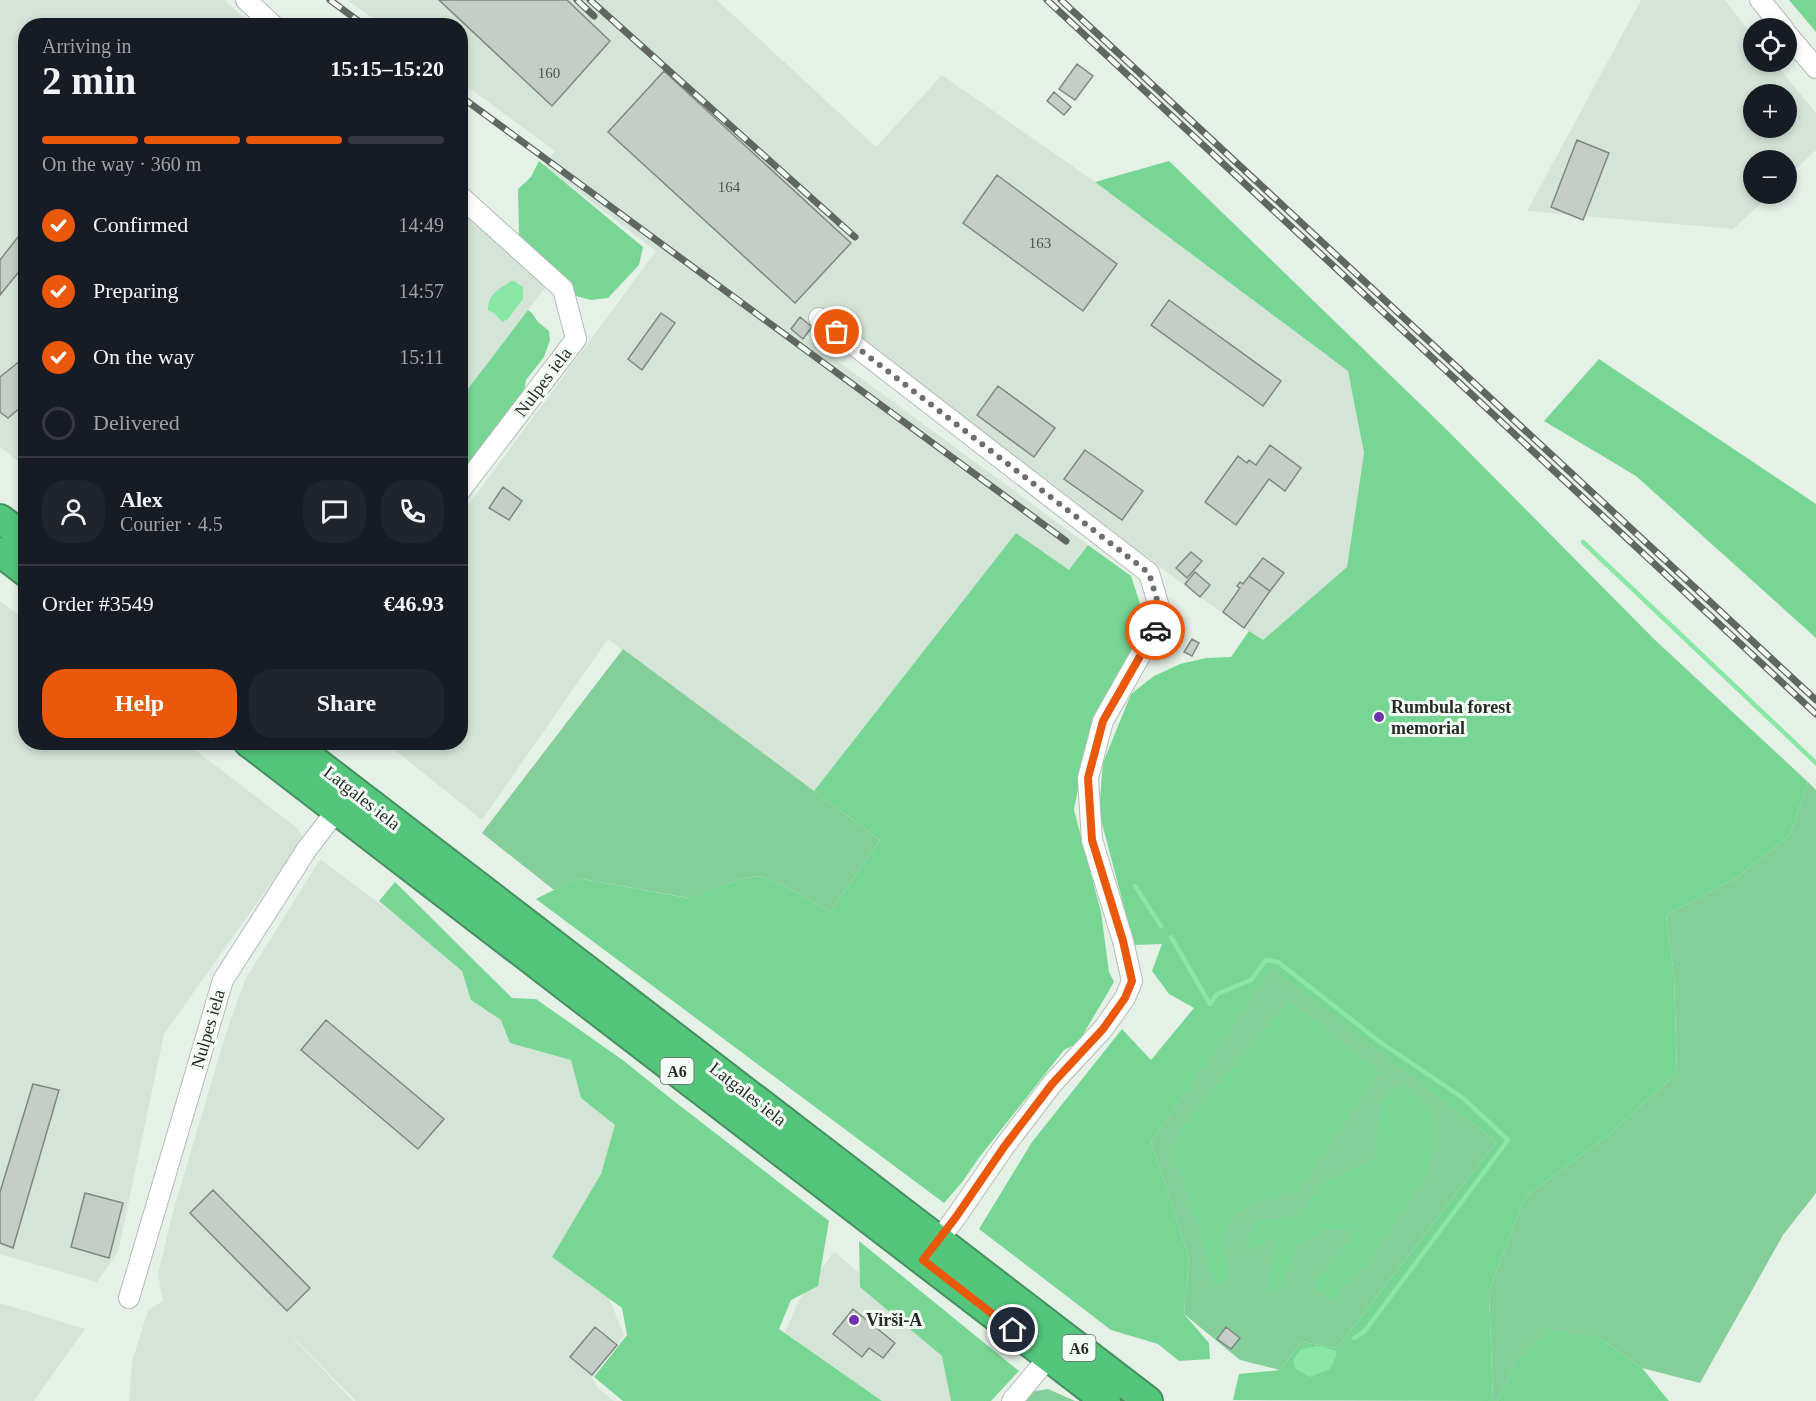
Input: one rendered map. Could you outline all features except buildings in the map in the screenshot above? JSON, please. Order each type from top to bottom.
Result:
[{"type":"highway","points":[[0,519],[18,532]]},
{"type":"highway","points":[[0,552],[18,566]]},
{"type":"highway","name":"Latgales iela","points":[[261,750],[343,799],[931,1250],[1148,1401]]},
{"type":"highway","name":"Latgales iela","points":[[297,750],[343,799]]},
{"type":"highway","name":"Latgales iela","points":[[931,1250],[1049,1357],[1106,1401]]},
{"type":"street","points":[[246,0],[265,18]]},
{"type":"street","points":[[1760,0],[1775,18]]},
{"type":"street","points":[[1797,46],[1816,68]]},
{"type":"street","name":"Nulpes iela","points":[[468,203],[563,289],[576,339],[468,481]]},
{"type":"street","points":[[819,318],[1149,573],[1162,617],[1103,721],[1088,778],[1092,840],[1123,941],[1132,981],[1125,998],[1103,1029],[1052,1084],[931,1250]]},
{"type":"street","name":"Nulpes iela","points":[[129,1298],[223,980],[307,849],[343,799]]},
{"type":"street","points":[[1012,1401],[1049,1357]]},
{"type":"shaded area","points":[[0,0],[224,0],[245,18],[18,18],[18,461],[0,447]]},
{"type":"shaded area","points":[[347,0],[717,0],[876,147],[942,75],[1095,182],[1348,371],[1364,453],[1347,567],[1263,641],[1200,597],[823,313],[805,337],[1088,545],[1069,571],[1016,533],[814,791],[608,639],[482,820],[396,751],[468,750],[468,506],[656,251],[544,166],[555,151],[468,87],[468,18],[372,18]]},
{"type":"shaded area","points":[[1641,0],[1725,0],[1743,23],[1743,72],[1782,72],[1792,84],[1743,84],[1743,138],[1797,138],[1797,90],[1816,113],[1816,150],[1797,168],[1797,150],[1743,150],[1743,204],[1760,204],[1733,229],[1527,211]]},
{"type":"shaded area","points":[[1789,0],[1816,0],[1816,32]]},
{"type":"shaded area","points":[[539,161],[643,247],[639,265],[608,298],[591,300],[572,295],[560,275],[519,235],[518,189],[531,177]]},
{"type":"shaded area","points":[[1169,161],[1446,429],[1655,640],[1808,782],[1790,835],[1738,877],[1666,915],[1674,976],[1677,1073],[1611,1133],[1525,1197],[1489,1291],[1493,1401],[1233,1400],[1239,1374],[1280,1370],[1302,1342],[1337,1348],[1496,1142],[1272,968],[1151,1142],[1189,1258],[1184,1314],[1209,1343],[1210,1359],[1179,1361],[1158,1344],[1111,1330],[979,1229],[1032,1142],[1122,1029],[1151,1060],[1194,1008],[1169,994],[1152,971],[1162,944],[1134,945],[1099,812],[1103,763],[1131,694],[1154,676],[1180,664],[1206,658],[1231,657],[1249,631],[1263,640],[1347,567],[1364,453],[1348,371],[1095,182]]},
{"type":"shaded area","points":[[468,214],[547,285],[468,389]]},
{"type":"shaded area","points":[[511,281],[523,287],[523,299],[508,319],[502,322],[488,310],[488,304],[495,292]]},
{"type":"shaded area","points":[[528,310],[549,331],[550,340],[544,357],[526,380],[523,400],[468,465],[468,389]]},
{"type":"shaded area","points":[[1599,359],[1816,504],[1816,638],[1636,476],[1544,421]]},
{"type":"shaded area","points":[[1016,533],[1069,570],[1088,545],[1131,576],[1141,607],[1135,645],[1084,756],[1074,810],[1101,912],[1109,972],[1114,982],[1078,1043],[1064,1050],[944,1203],[536,899],[577,878],[688,898],[744,878],[761,876],[792,890],[830,912],[880,840],[814,791]]},
{"type":"shaded area","points":[[0,601],[18,615],[18,750],[195,750],[297,828],[303,838],[164,1034],[118,1252],[97,1282],[0,1254]]},
{"type":"shaded area","points":[[623,649],[880,840],[830,912],[792,890],[761,876],[744,878],[689,898],[577,878],[554,890],[482,833]]},
{"type":"shaded area","points":[[1808,782],[1816,790],[1816,1193],[1783,1235],[1700,1383],[1642,1368],[1599,1338],[1516,1362],[1497,1401],[1493,1401],[1489,1291],[1525,1197],[1611,1133],[1677,1073],[1674,976],[1666,915],[1738,877],[1790,835]]},
{"type":"shaded area","points":[[320,859],[634,1095],[579,1224],[624,1335],[592,1378],[597,1387],[614,1401],[356,1401],[271,1315],[353,1401],[129,1401],[132,1362],[148,1310],[163,1301],[158,1274],[172,1215],[227,1030],[245,980]]},
{"type":"shaded area","points":[[395,882],[512,998],[536,999],[624,1061],[829,1221],[818,1286],[791,1300],[779,1329],[882,1401],[623,1401],[594,1377],[627,1335],[622,1308],[552,1257],[601,1174],[615,1125],[581,1098],[571,1060],[510,1043],[501,1020],[471,1000],[462,971],[379,901]]},
{"type":"shaded area","points":[[1272,967],[1496,1142],[1337,1348],[1302,1342],[1280,1370],[1240,1360],[1184,1314],[1189,1258],[1151,1142]]},
{"type":"shaded area","points":[[1289,1001],[1379,1072],[1297,1192],[1258,1201],[1236,1213],[1224,1233],[1230,1276],[1214,1287],[1196,1221],[1174,1157],[1180,1129]]},
{"type":"shaded area","points":[[1404,1085],[1433,1111],[1434,1138],[1427,1174],[1364,1266],[1343,1286],[1335,1302],[1313,1286],[1357,1229],[1324,1229],[1297,1246],[1280,1289],[1266,1293],[1270,1264],[1279,1238],[1245,1251],[1254,1221],[1299,1216],[1323,1181],[1375,1159],[1380,1107],[1393,1088]]},
{"type":"shaded area","points":[[859,1241],[1019,1371],[991,1401],[951,1401],[942,1356],[860,1287]]},
{"type":"shaded area","name":"Virši-A","points":[[834,1252],[960,1355],[963,1401],[861,1401],[782,1339],[798,1302]]},
{"type":"shaded area","points":[[0,1303],[85,1329],[34,1401],[0,1401]]},
{"type":"shaded area","points":[[1549,1329],[1599,1338],[1642,1368],[1669,1401],[1497,1401],[1516,1362]]},
{"type":"shaded area","points":[[1319,1346],[1336,1351],[1336,1357],[1330,1369],[1310,1377],[1296,1369],[1293,1360],[1301,1349]]},
{"type":"shaded area","points":[[1048,1389],[1075,1401],[1022,1401],[1029,1392]]},
{"type":"waterway","points":[[1583,542],[1816,763]]},
{"type":"waterway","points":[[1135,886],[1161,926]]},
{"type":"waterway","points":[[1171,937],[1210,1004],[1217,994],[1251,980],[1266,960],[1278,962],[1380,1042],[1463,1098],[1508,1140],[1364,1332],[1354,1338]]},
{"type":"railway","points":[[330,0],[354,18]]},
{"type":"railway","points":[[577,0],[594,16]]},
{"type":"railway","points":[[590,0],[855,237]]},
{"type":"railway","points":[[1047,0],[1816,714]]},
{"type":"railway","points":[[1061,0],[1816,700]]},
{"type":"railway","points":[[468,102],[1066,541]]},
{"type":"way so far","points":[[837,332],[1149,573],[1162,617],[1155,630]]},
{"type":"place","name":"Rumbula forest memorial","points":[[1379,717]]},
{"type":"place","name":"Virši-A","points":[[854,1320]]},
{"type":"route","points":[[1013,1330],[923,1260],[1052,1084],[1103,1029],[1125,998],[1132,981],[1123,941],[1092,840],[1088,778],[1103,721],[1155,630]]}]
